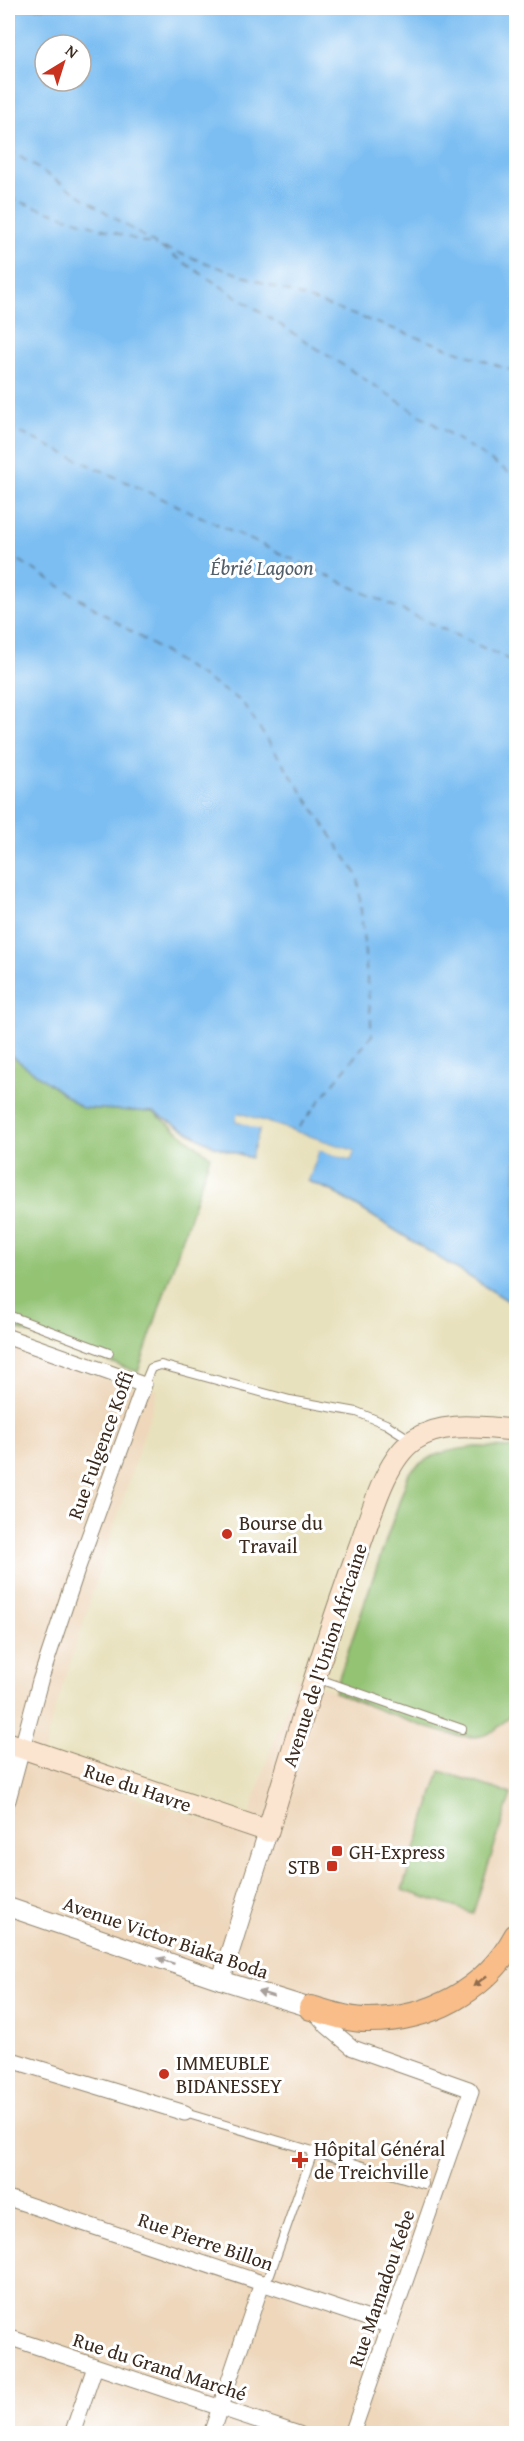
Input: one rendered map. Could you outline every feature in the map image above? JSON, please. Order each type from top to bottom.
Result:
[{"type":"highway","points":[[311,2008],[334,2015],[365,2020],[399,2018],[429,2011],[455,1999],[484,1978],[505,1956],[516,1936]]},
{"type":"main road","name":"Avenue de l'Union Africaine","points":[[268,1831],[314,1677],[380,1492],[394,1462],[413,1441],[433,1430],[454,1428],[516,1430]]},
{"type":"main road","name":"Rue du Havre","points":[[15,1745],[268,1831]]},
{"type":"street","points":[[8,1337],[144,1385]]},
{"type":"street","name":"Rue Fulgence Koffi","points":[[8,1800],[15,1745],[40,1681],[78,1567],[144,1385]]},
{"type":"street","name":"Avenue de l'Union Africaine","points":[[221,1980],[268,1831]]},
{"type":"street","name":"Avenue Victor Biaka Boda","points":[[8,1907],[221,1980],[311,2008]]},
{"type":"street","name":"Rue Mamadou Kebe","points":[[311,2008],[327,2026],[353,2048],[469,2089],[471,2092],[352,2433]]},
{"type":"street","points":[[8,2059],[185,2113]]},
{"type":"street","name":"Rue Pierre Billon","points":[[8,2198],[339,2307],[390,2326]]},
{"type":"street","points":[[211,2433],[262,2283]]},
{"type":"street","name":"Rue du Grand Marché","points":[[8,2337],[299,2433]]},
{"type":"street","points":[[72,2433],[95,2367]]},
{"type":"lane","points":[[8,1315],[109,1353]]},
{"type":"lane","name":"Rue Fulgence Koffi","points":[[144,1385],[151,1368],[161,1365],[290,1400],[357,1412],[386,1424],[413,1441]]},
{"type":"lane","points":[[314,1677],[462,1729]]},
{"type":"lane","points":[[185,2113],[424,2184]]},
{"type":"lane","points":[[262,2283],[270,2274],[313,2152]]},
{"type":"shaded area","points":[[8,1344],[126,1386],[158,1390],[49,1728],[40,1765],[246,1834],[255,1796],[296,1677],[437,1730],[502,1724],[516,1707],[516,2433],[8,2434]]},
{"type":"green space","points":[[8,1053],[82,1108],[153,1112],[210,1156],[138,1372],[8,1326]]},
{"type":"green space","points":[[475,1447],[516,1448],[516,1707],[492,1732],[467,1737],[430,1728],[334,1692],[409,1473],[439,1454]]},
{"type":"green space","points":[[440,1771],[511,1794],[473,1913],[402,1890]]},
{"type":"water","name":"Ébrié Lagoon","points":[[8,8],[516,8],[516,1306],[334,1192],[308,1181],[319,1150],[351,1160],[354,1151],[239,1113],[236,1121],[260,1129],[251,1158],[214,1146],[153,1112],[82,1108],[8,1053]]},
{"type":"pier","points":[[238,1113],[354,1151],[351,1160],[319,1150],[308,1181],[305,1180],[317,1147],[349,1157],[350,1153],[240,1117],[263,1129],[254,1159],[251,1158],[260,1130],[236,1121]]},
{"type":"ferry route","points":[[8,149],[516,477]]},
{"type":"ferry route","points":[[8,198],[156,246]]},
{"type":"ferry route","points":[[164,248],[516,372]]},
{"type":"ferry route","points":[[8,427],[516,663]]},
{"type":"ferry route","points":[[8,553],[242,702],[358,876],[372,1035],[295,1132]]},
{"type":"place","name":"Bourse du Travail","points":[[227,1534]]},
{"type":"place","name":"GH-Express","points":[[337,1851]]},
{"type":"place","name":"STB","points":[[332,1866]]},
{"type":"place","name":"IMMEUBLE BIDANESSEY","points":[[164,2074]]},
{"type":"place","name":"Hôpital Général de Treichville","points":[[300,2160]]}]
